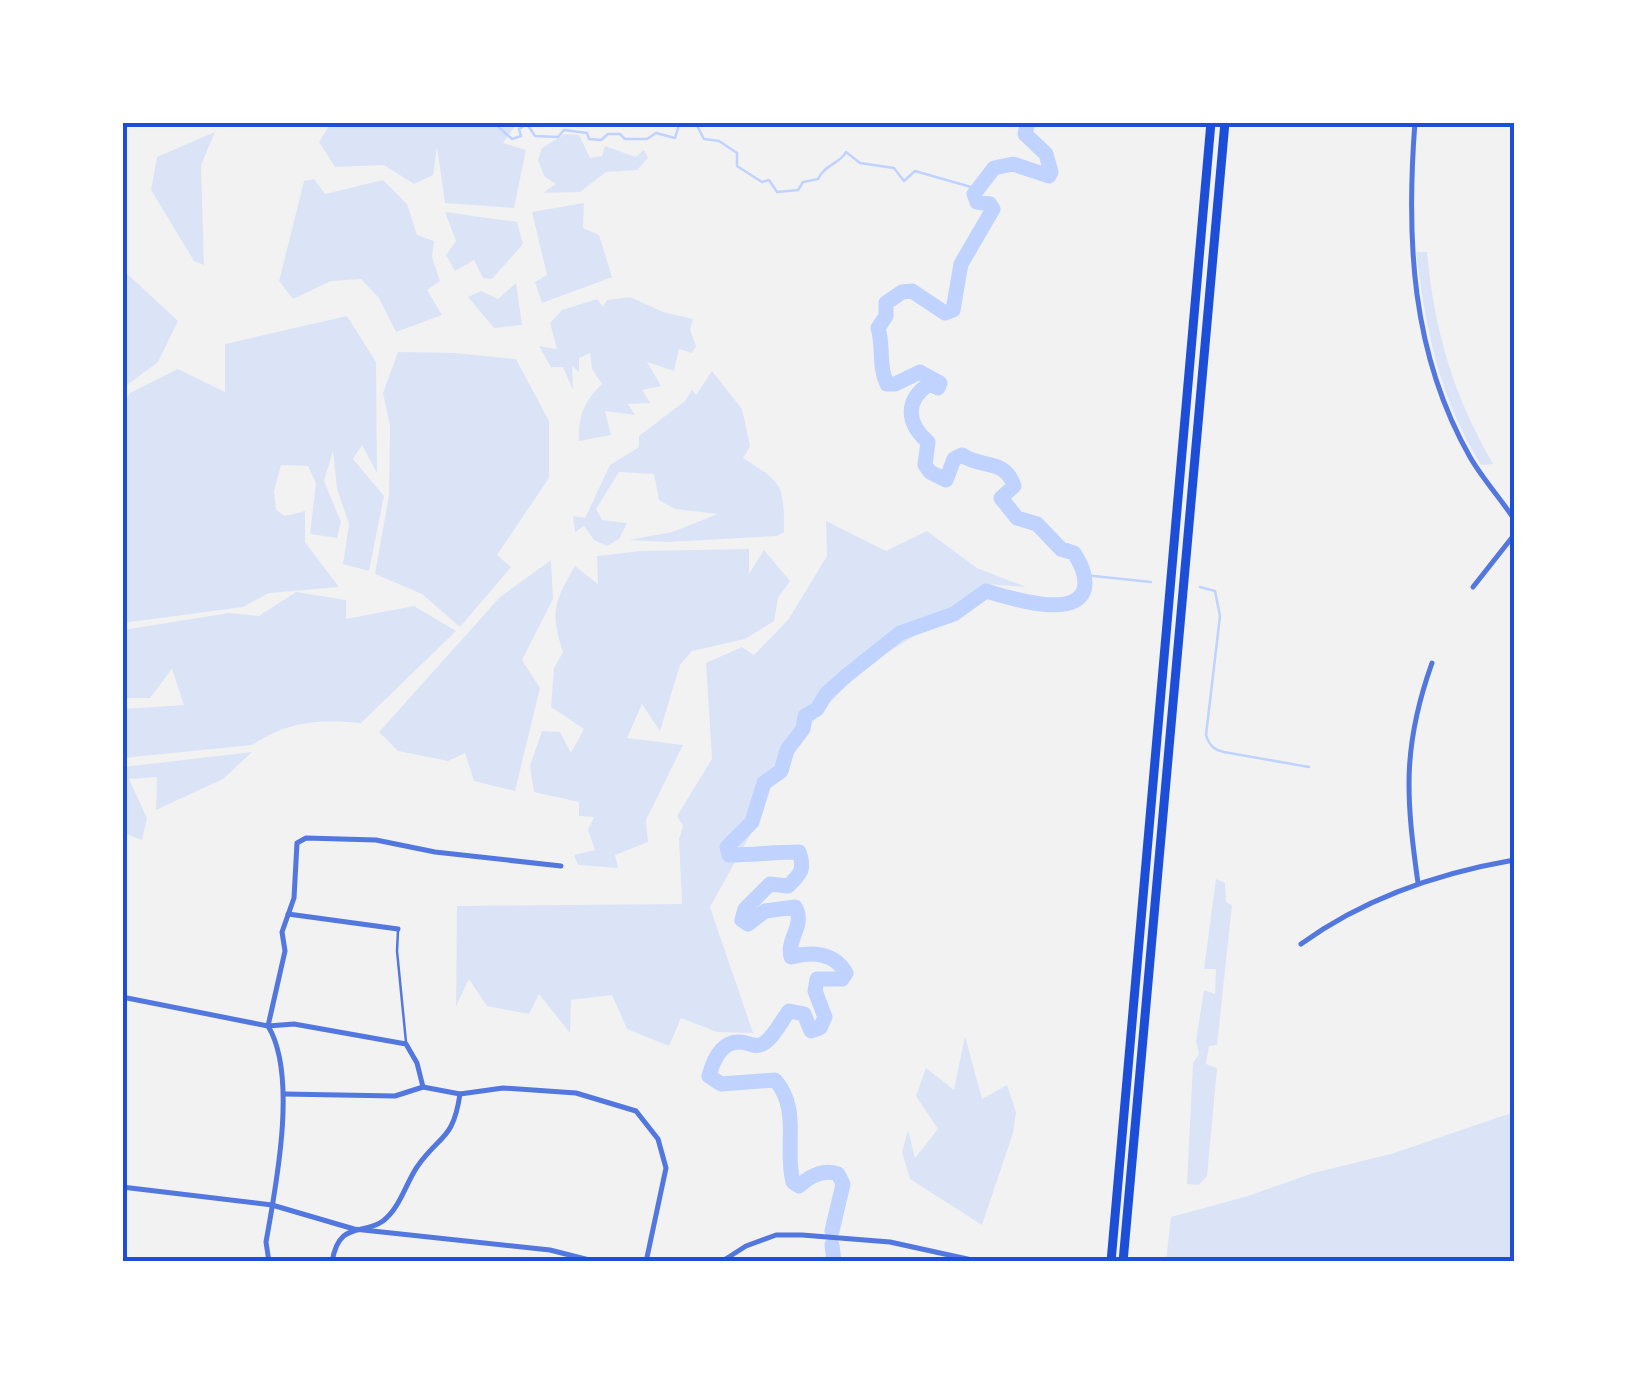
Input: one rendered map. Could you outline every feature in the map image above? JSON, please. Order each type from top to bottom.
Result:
[{"type":"highway","points":[[1111,1262],[1211,122]]},
{"type":"highway","points":[[1123,1262],[1225,122]]},
{"type":"street","points":[[1415,122],[1410,231],[1413,284],[1422,335],[1454,426],[1472,460],[1514,519]]},
{"type":"street","points":[[1473,587],[1514,535]]},
{"type":"street","points":[[1418,884],[1409,822],[1411,737],[1432,663]]},
{"type":"street","points":[[269,1262],[266,1242],[284,1094],[278,1043],[268,1026],[284,951],[282,932],[294,898],[297,843],[306,838],[376,840],[435,852],[561,866]]},
{"type":"street","points":[[1301,944],[1338,921],[1418,884],[1514,860]]},
{"type":"street","points":[[288,914],[398,929]]},
{"type":"street","points":[[122,997],[268,1026],[294,1024],[406,1044],[418,1064],[423,1087]]},
{"type":"street","points":[[284,1094],[395,1096],[423,1087],[460,1094],[504,1088],[576,1093],[636,1111],[658,1140],[666,1168],[646,1262]]},
{"type":"street","points":[[332,1262],[340,1240],[354,1229],[382,1222],[399,1200],[418,1165],[446,1138],[457,1114],[460,1094]]},
{"type":"street","points":[[122,1186],[272,1205],[354,1229],[550,1250],[597,1262]]},
{"type":"street","points":[[722,1262],[746,1246],[776,1235],[802,1235],[890,1242],[981,1262]]},
{"type":"lane","points":[[398,929],[396,951],[406,1044]]},
{"type":"shaded area","points":[[331,123],[517,123],[503,143],[526,150],[514,208],[445,203],[437,147],[433,175],[414,184],[384,165],[335,167],[319,142]]},
{"type":"shaded area","points":[[215,132],[201,165],[204,265],[194,261],[151,190],[157,157]]},
{"type":"shaded area","points":[[565,134],[579,135],[590,158],[602,156],[605,146],[636,157],[644,150],[648,158],[637,170],[606,172],[580,192],[543,193],[556,184],[544,176],[538,160],[542,148]]},
{"type":"shaded area","points":[[314,179],[325,194],[383,180],[407,204],[417,235],[434,241],[432,257],[440,281],[427,290],[442,315],[396,332],[379,298],[361,279],[331,281],[293,299],[279,281],[304,181]]},
{"type":"shaded area","points":[[584,203],[583,228],[599,235],[612,277],[542,303],[535,282],[547,275],[532,212]]},
{"type":"shaded area","points":[[445,212],[517,222],[523,244],[492,279],[483,278],[474,260],[455,271],[446,255],[456,241]]},
{"type":"shaded area","points":[[1416,252],[1427,252],[1448,362],[1467,414],[1493,464],[1481,465],[1445,388],[1424,309]]},
{"type":"shaded area","points":[[123,270],[178,321],[158,362],[123,388]]},
{"type":"shaded area","points":[[516,283],[522,325],[494,328],[468,297],[481,291],[498,299]]},
{"type":"shaded area","points":[[630,297],[663,312],[693,319],[690,330],[696,346],[692,353],[679,349],[674,371],[647,362],[661,386],[642,390],[650,403],[628,404],[635,415],[605,411],[611,435],[579,441],[583,410],[602,384],[592,369],[590,353],[579,358],[579,372],[572,366],[573,390],[563,367],[551,367],[539,346],[557,349],[550,323],[562,310],[597,299],[603,307],[607,300]]},
{"type":"shaded area","points":[[347,316],[376,362],[377,473],[362,445],[353,459],[384,496],[369,571],[343,564],[349,524],[337,489],[333,451],[324,481],[341,522],[337,538],[310,534],[316,483],[308,466],[281,465],[274,491],[276,510],[285,516],[305,511],[305,542],[339,587],[269,593],[243,607],[123,623],[122,406],[130,393],[178,369],[225,392],[225,344]]},
{"type":"shaded area","points":[[398,352],[516,359],[549,421],[549,478],[497,555],[511,567],[460,627],[422,594],[375,574],[389,495],[390,426],[383,393]]},
{"type":"shaded area","points":[[712,371],[742,409],[750,446],[743,458],[774,480],[782,494],[784,532],[777,536],[669,542],[629,540],[672,532],[718,514],[675,509],[659,500],[654,474],[619,472],[596,509],[602,520],[627,523],[619,539],[607,546],[594,540],[584,526],[575,532],[573,516],[585,518],[610,465],[639,447],[639,436],[685,401],[692,390],[696,395]]},
{"type":"shaded area","points":[[826,521],[886,551],[927,531],[977,568],[1026,587],[987,584],[958,609],[861,669],[797,739],[763,792],[755,826],[710,907],[753,1033],[717,1032],[681,1018],[669,1046],[627,1029],[612,995],[571,1000],[570,1033],[539,994],[529,1014],[487,1006],[469,979],[456,1006],[457,906],[682,904],[679,839],[683,826],[677,816],[712,759],[706,663],[742,647],[754,655],[788,620],[827,556]]},
{"type":"shaded area","points":[[749,549],[749,574],[764,550],[790,581],[778,598],[774,621],[745,639],[692,651],[680,665],[660,731],[642,704],[627,738],[683,745],[646,820],[648,842],[615,855],[618,868],[578,865],[574,855],[595,850],[588,830],[594,817],[579,816],[579,802],[534,792],[530,766],[542,731],[560,732],[571,753],[584,729],[551,707],[554,668],[563,652],[556,608],[568,578],[575,566],[598,584],[597,556]]},
{"type":"shaded area","points":[[551,560],[553,599],[522,660],[540,688],[515,791],[474,781],[465,753],[448,761],[398,751],[379,732],[500,597]]},
{"type":"shaded area","points":[[296,592],[346,600],[346,619],[414,606],[456,631],[361,723],[304,724],[278,731],[252,745],[123,758],[123,709],[184,705],[172,669],[150,698],[123,698],[123,630],[229,613],[259,616]]},
{"type":"shaded area","points":[[252,752],[223,779],[156,810],[157,777],[129,779],[147,818],[142,840],[126,834],[123,767]]},
{"type":"shaded area","points":[[1216,879],[1225,883],[1226,902],[1232,905],[1217,1045],[1209,1046],[1206,1064],[1217,1068],[1207,1176],[1199,1185],[1187,1184],[1193,1063],[1199,1054],[1196,1041],[1204,990],[1215,994],[1216,969],[1204,969]]},
{"type":"shaded area","points":[[965,1036],[982,1099],[1007,1085],[1016,1112],[1013,1133],[982,1225],[910,1179],[902,1152],[908,1130],[915,1158],[938,1129],[916,1096],[926,1068],[954,1090]]},
{"type":"shaded area","points":[[1514,1112],[1514,1261],[1166,1261],[1171,1217],[1313,1173],[1391,1154]]},
{"type":"waterway","points":[[493,122],[512,139],[521,136],[519,129],[527,124],[535,136],[558,137],[564,130],[587,133],[589,139],[601,140],[608,134],[620,134],[625,139],[647,139],[656,133],[675,138],[680,122]]},
{"type":"waterway","points":[[695,122],[704,139],[719,141],[737,153],[737,166],[762,182],[769,180],[777,192],[798,190],[803,182],[818,179],[846,152],[860,163],[894,168],[904,181],[915,171],[978,189]]},
{"type":"waterway","points":[[832,1231],[843,1184],[838,1174],[828,1172],[812,1176],[799,1186],[793,1182],[788,1103],[775,1080],[721,1084],[709,1076],[723,1048],[733,1043],[764,1043],[789,1011],[804,1014],[811,1031],[820,1028],[825,1017],[815,991],[817,979],[842,979],[846,973],[836,961],[822,955],[791,957],[798,920],[795,907],[765,911],[748,924],[742,920],[745,909],[770,884],[788,886],[796,878],[802,867],[799,852],[729,855],[727,847],[752,822],[764,783],[781,771],[787,750],[803,729],[805,716],[817,709],[826,694],[846,676],[900,633],[954,614],[986,591],[1026,602],[1059,605],[1081,595],[1084,575],[1074,553],[1061,549],[1037,524],[1017,518],[1001,498],[1014,486],[1005,471],[962,455],[954,459],[946,480],[930,472],[925,465],[928,442],[916,428],[911,413],[921,391],[929,384],[938,388],[940,383],[920,372],[887,384],[878,328],[886,316],[886,303],[902,292],[912,291],[945,313],[953,310],[961,264],[993,209],[990,204],[977,202],[974,194],[994,168],[1013,164],[1049,176],[1051,172],[1046,154],[1025,134],[1028,122]]},
{"type":"waterway","points":[[1084,575],[1151,582]]},
{"type":"waterway","points":[[1200,587],[1215,591],[1220,616],[1206,735],[1209,742],[1224,752],[1309,767]]},
{"type":"waterway","points":[[832,1245],[834,1262]]}]
